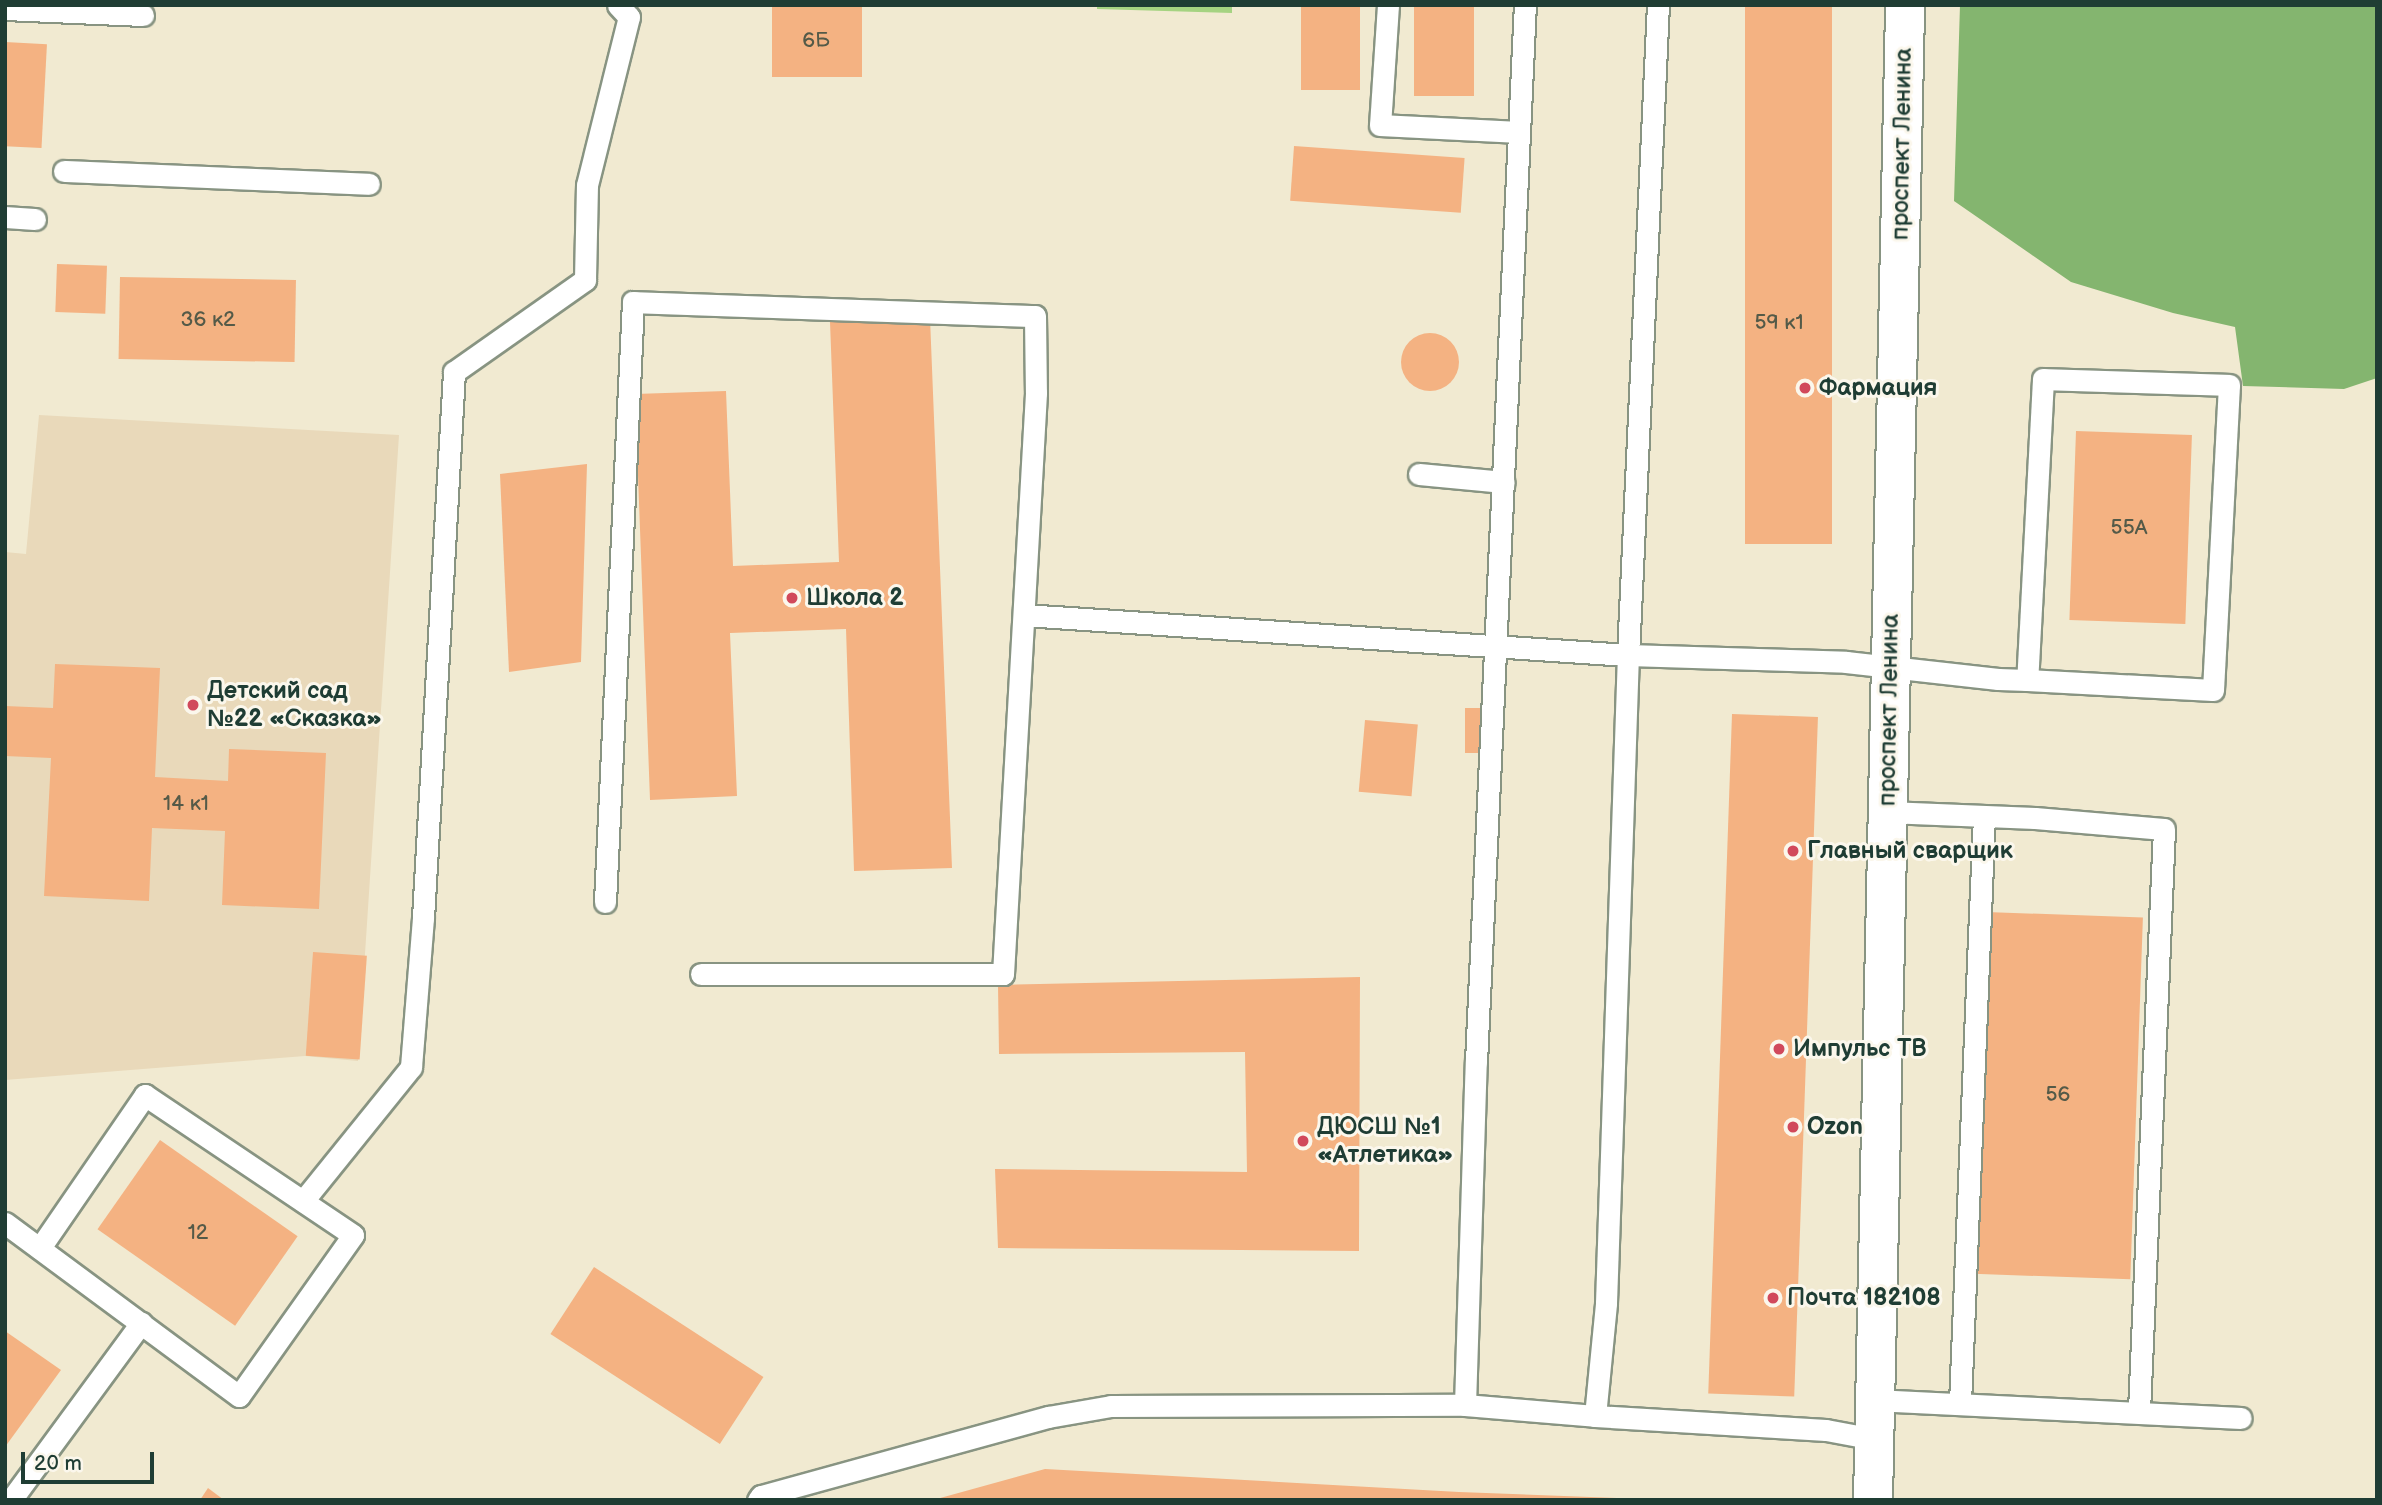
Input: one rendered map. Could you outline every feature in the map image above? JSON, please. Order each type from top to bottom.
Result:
[{"type":"main road","name":"проспект Ленина","points":[[1873,1500],[1905,5]]},
{"type":"lane","points":[[303,1201],[411,1067],[423,918],[454,372],[585,280],[587,185],[629,17],[618,5]]},
{"type":"lane","points":[[1388,5],[1380,125],[1519,132]]},
{"type":"lane","points":[[1465,1405],[1476,1062],[1525,5]]},
{"type":"lane","points":[[1595,1416],[1606,1303],[1628,655],[1658,5]]},
{"type":"lane","points":[[5,9],[143,15]]},
{"type":"lane","points":[[64,171],[369,184]]},
{"type":"lane","points":[[5,217],[35,219]]},
{"type":"lane","points":[[605,902],[633,302],[1035,316],[1036,393],[1003,974],[701,974]]},
{"type":"lane","points":[[1024,615],[1628,655],[1890,666],[2027,680],[2213,690],[2229,385],[2043,379],[2027,680]]},
{"type":"lane","points":[[1419,474],[1504,482]]},
{"type":"lane","points":[[1887,812],[2164,829],[2139,1412]]},
{"type":"lane","points":[[1960,1403],[1984,816]]},
{"type":"lane","points":[[5,1223],[239,1396],[353,1235],[145,1094],[40,1248]]},
{"type":"lane","points":[[11,1500],[141,1323]]},
{"type":"lane","points":[[1874,1400],[2241,1418]]},
{"type":"lane","points":[[758,1500],[761,1496],[1048,1417],[1111,1406],[1465,1405],[1826,1430],[1874,1438]]},
{"type":"shaded area","name":"Детский сад №22 «Сказка»","points":[[39,415],[399,435],[358,1061],[305,1056],[5,1080],[5,552],[26,554]]},
{"type":"green space","points":[[1097,5],[1232,5],[1232,13],[1097,9]]},
{"type":"green space","points":[[1960,5],[2377,5],[2377,378],[2344,389],[2243,386],[2235,327],[2173,313],[2071,282],[1954,201]]},
{"type":"building","points":[[772,5],[862,5],[862,77],[772,77]]},
{"type":"building","points":[[1301,5],[1360,5],[1360,90],[1301,90]]},
{"type":"building","points":[[1414,5],[1474,5],[1474,96],[1414,96]]},
{"type":"building","points":[[1745,5],[1832,5],[1832,544],[1745,544]]},
{"type":"building","points":[[5,42],[47,44],[41,148],[5,146]]},
{"type":"building","points":[[1294,146],[1465,158],[1461,213],[1290,201]]},
{"type":"building","points":[[57,264],[107,266],[105,314],[55,312]]},
{"type":"building","points":[[120,277],[296,280],[295,362],[119,359]]},
{"type":"building","name":"Школа 2","points":[[930,318],[952,868],[854,871],[846,629],[730,633],[737,796],[650,800],[635,394],[726,391],[733,566],[839,562],[830,322]]},
{"type":"building","points":[[1430,333],[1446,338],[1454,346],[1459,362],[1454,378],[1446,386],[1430,391],[1414,386],[1406,378],[1401,362],[1406,346],[1414,338]]},
{"type":"building","points":[[2076,431],[2192,435],[2185,624],[2069,620]]},
{"type":"building","points":[[587,464],[581,662],[509,672],[500,474]]},
{"type":"building","points":[[55,664],[160,668],[155,777],[228,781],[229,749],[326,753],[319,909],[222,905],[225,831],[152,828],[149,901],[44,896],[51,758],[5,756],[5,706],[53,708]]},
{"type":"building","points":[[1465,708],[1486,708],[1486,753],[1465,753]]},
{"type":"building","points":[[1732,714],[1818,717],[1794,1397],[1708,1394]]},
{"type":"building","points":[[1365,720],[1418,725],[1412,796],[1359,792]]},
{"type":"building","points":[[1986,912],[2143,917],[2130,1279],[1973,1274]]},
{"type":"building","points":[[313,952],[367,956],[360,1060],[306,1056]]},
{"type":"building","name":"ДЮСШ №1 «Атлетика»","points":[[1360,977],[1359,1251],[998,1248],[995,1169],[1247,1172],[1245,1052],[999,1054],[998,985]]},
{"type":"building","points":[[160,1140],[298,1236],[235,1326],[97,1229]]},
{"type":"building","points":[[594,1267],[763,1377],[720,1444],[550,1334]]},
{"type":"building","points":[[5,1331],[61,1370],[5,1447]]},
{"type":"building","points":[[1045,1469],[1617,1498],[1617,1500],[933,1500]]},
{"type":"building","points":[[208,1488],[224,1500],[200,1500]]},
{"type":"place","name":"Фармация","points":[[1805,388]]},
{"type":"place","name":"Школа 2","points":[[792,598]]},
{"type":"place","name":"Детский сад №22 «Сказка»","points":[[193,705]]},
{"type":"place","name":"Главный сварщик","points":[[1793,851]]},
{"type":"place","name":"Импульс ТВ","points":[[1779,1049]]},
{"type":"place","name":"Ozon","points":[[1793,1127]]},
{"type":"place","name":"ДЮСШ №1 «Атлетика»","points":[[1303,1141]]},
{"type":"place","name":"Почта 182108","points":[[1773,1298]]}]
